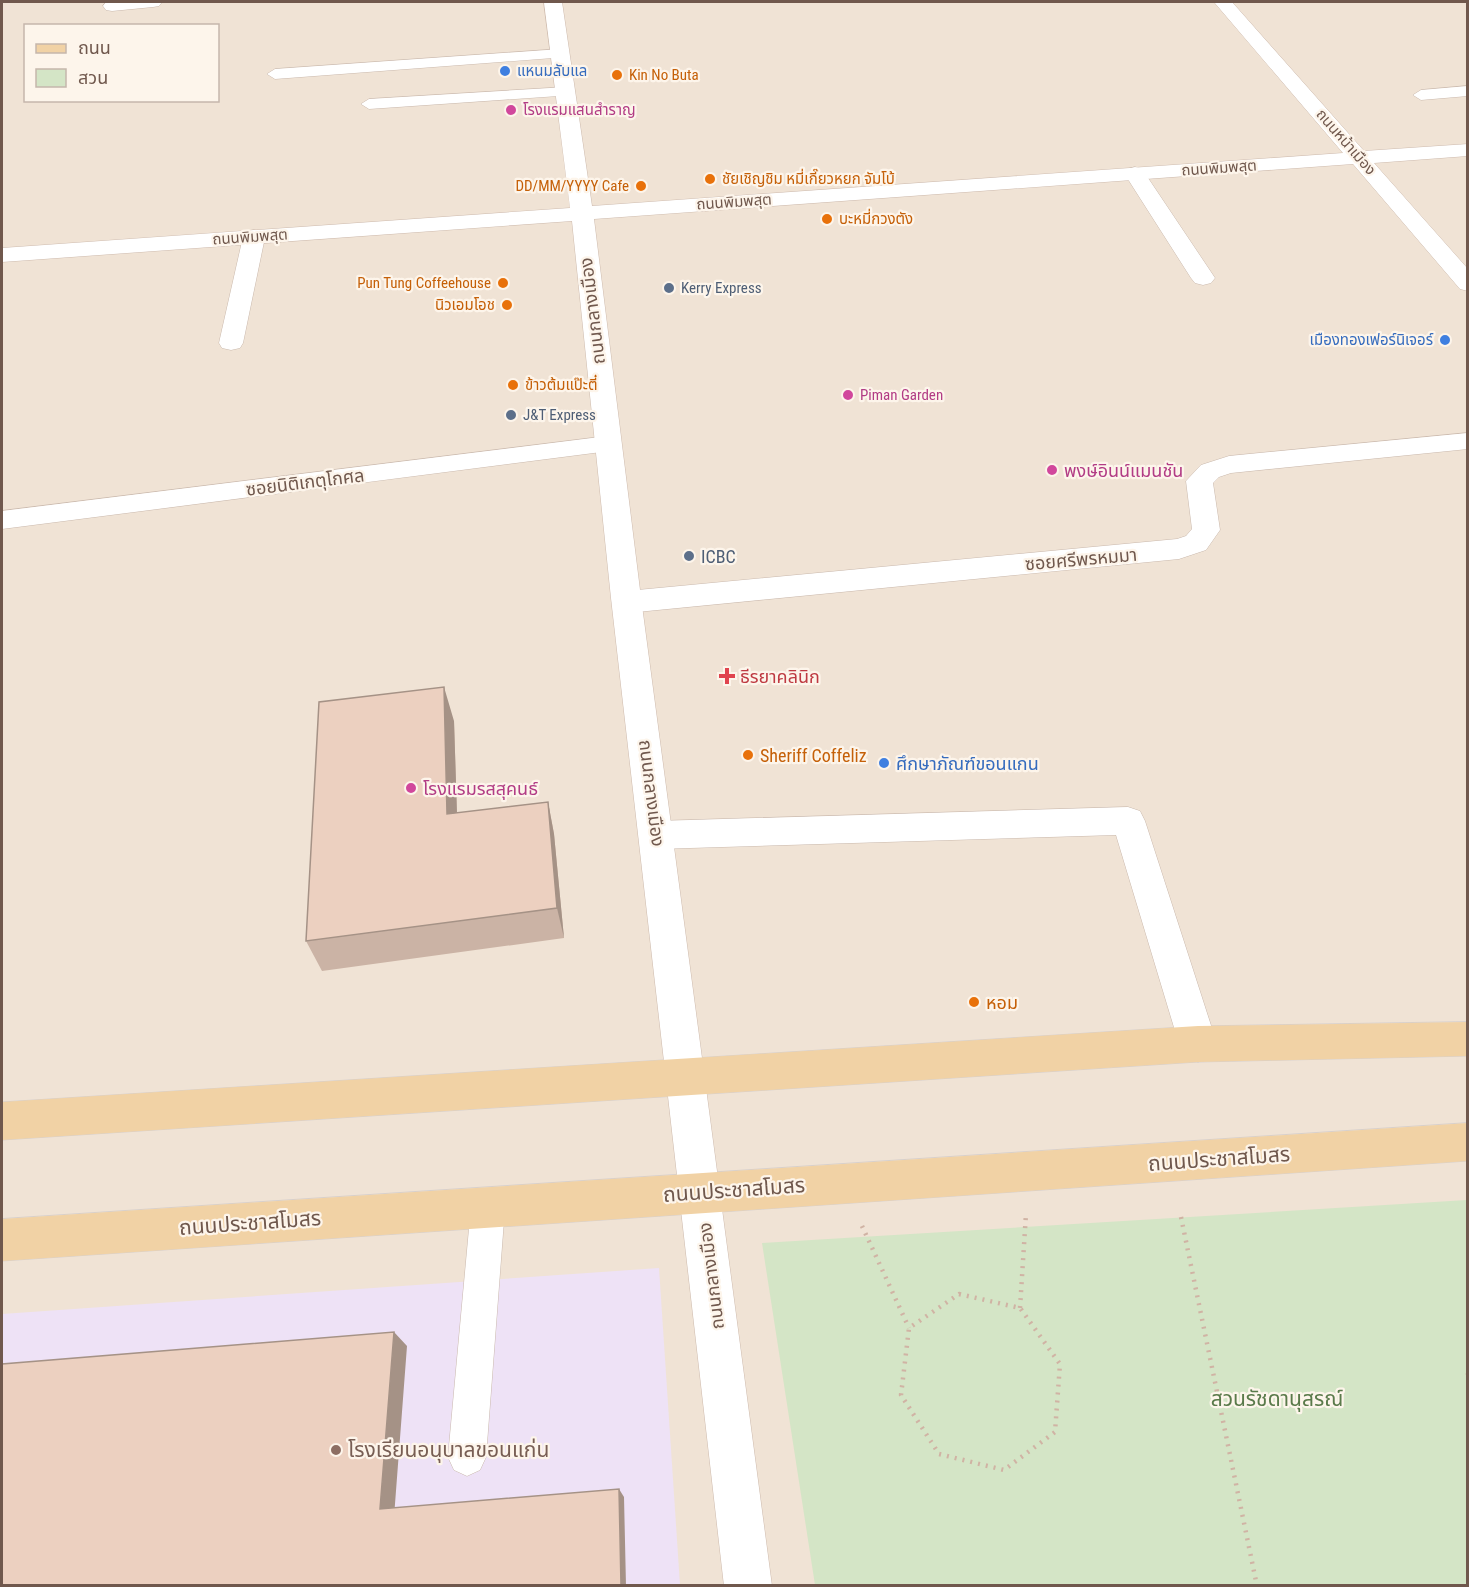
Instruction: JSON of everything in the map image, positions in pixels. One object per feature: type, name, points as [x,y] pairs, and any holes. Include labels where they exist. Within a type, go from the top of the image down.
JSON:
[{"type":"main road","points":[[2,1121],[1198,1044],[1467,1039]]},
{"type":"main road","name":"ถนนประชาสโมสร","points":[[2,1240],[1467,1142]]},
{"type":"street","points":[[112,6],[153,2]]},
{"type":"street","name":"ถนนกลางเมือง","points":[[553,2],[567,92],[748,1586]]},
{"type":"street","name":"ถนนหน้าเมือง","points":[[1223,2],[1467,284]]},
{"type":"street","name":"ถนนพิมพสุต","points":[[2,255],[1467,150]]},
{"type":"street","points":[[1135,173],[1203,278]]},
{"type":"street","points":[[231,343],[254,237]]},
{"type":"street","name":"ซอยศรีพรหมมา","points":[[627,602],[1179,549],[1196,543],[1206,530],[1199,481],[1210,471],[1229,465],[1467,441]]},
{"type":"street","name":"ซอยนิติเกตุโกศล","points":[[2,520],[608,444]]},
{"type":"street","points":[[657,835],[1128,821],[1198,1044]]},
{"type":"lane","points":[[275,74],[561,54]]},
{"type":"lane","points":[[369,104],[567,92]]},
{"type":"lane","points":[[1421,95],[1467,92]]},
{"type":"lane","points":[[467,1457],[488,1207]]},
{"type":"path","points":[[849,1183],[866,1237],[909,1328],[900,1395],[939,1454],[1004,1470],[1055,1432],[1060,1364],[1020,1308],[1026,1227],[1024,1171]]},
{"type":"path","points":[[1180,1217],[1257,1586]]},
{"type":"path","points":[[909,1328],[959,1294],[1020,1308]]},
{"type":"shaded area","points":[[2,2],[1467,2],[1467,1585],[2,1585]]},
{"type":"shaded area","name":"โรงเรียนอนุบาลขอนแก่น","points":[[659,1268],[680,1585],[2,1586],[2,1314]]},
{"type":"green space","name":"สวนรัชดานุสรณ์","points":[[1467,1200],[1467,1585],[815,1585],[762,1243]]},
{"type":"building","points":[[444,687],[447,814],[548,802],[557,908],[306,941],[319,702]]},
{"type":"building","points":[[394,1332],[380,1509],[619,1489],[621,1586],[2,1586],[2,1364]]},
{"type":"place","name":"แหนมลับแล","points":[[505,71]]},
{"type":"place","name":"Kin No Buta","points":[[617,75]]},
{"type":"place","name":"โรงแรมแสนสำราญ","points":[[511,110]]},
{"type":"place","name":"ชัยเชิญชิม หมี่เกี๊ยวหยก จัมโบ้","points":[[710,179]]},
{"type":"place","name":"DD/MM/YYYY Cafe","points":[[641,186]]},
{"type":"place","name":"บะหมี่กวงตัง","points":[[827,219]]},
{"type":"place","name":"Pun Tung Coffeehouse","points":[[503,283]]},
{"type":"place","name":"Kerry Express","points":[[669,288]]},
{"type":"place","name":"นิวเอมโอช","points":[[507,305]]},
{"type":"place","name":"เมืองทองเฟอร์นิเจอร์","points":[[1445,340]]},
{"type":"place","name":"ข้าวต้มแป๊ะตี๋","points":[[513,385]]},
{"type":"place","name":"Piman Garden","points":[[848,395]]},
{"type":"place","name":"J&T Express","points":[[511,415]]},
{"type":"place","name":"พงษ์อินน์แมนชัน","points":[[1052,470]]},
{"type":"place","name":"ICBC","points":[[689,556]]},
{"type":"place","name":"ธีรยาคลินิก","points":[[727,676]]},
{"type":"place","name":"Sheriff Coffeliz","points":[[748,755]]},
{"type":"place","name":"ศึกษาภัณฑ์ขอนแกน","points":[[884,763]]},
{"type":"place","name":"โรงแรมรสสุคนธ์","points":[[411,788]]},
{"type":"place","name":"หอม","points":[[974,1002]]},
{"type":"place","name":"โรงเรียนอนุบาลขอนแก่น","points":[[336,1450]]}]
